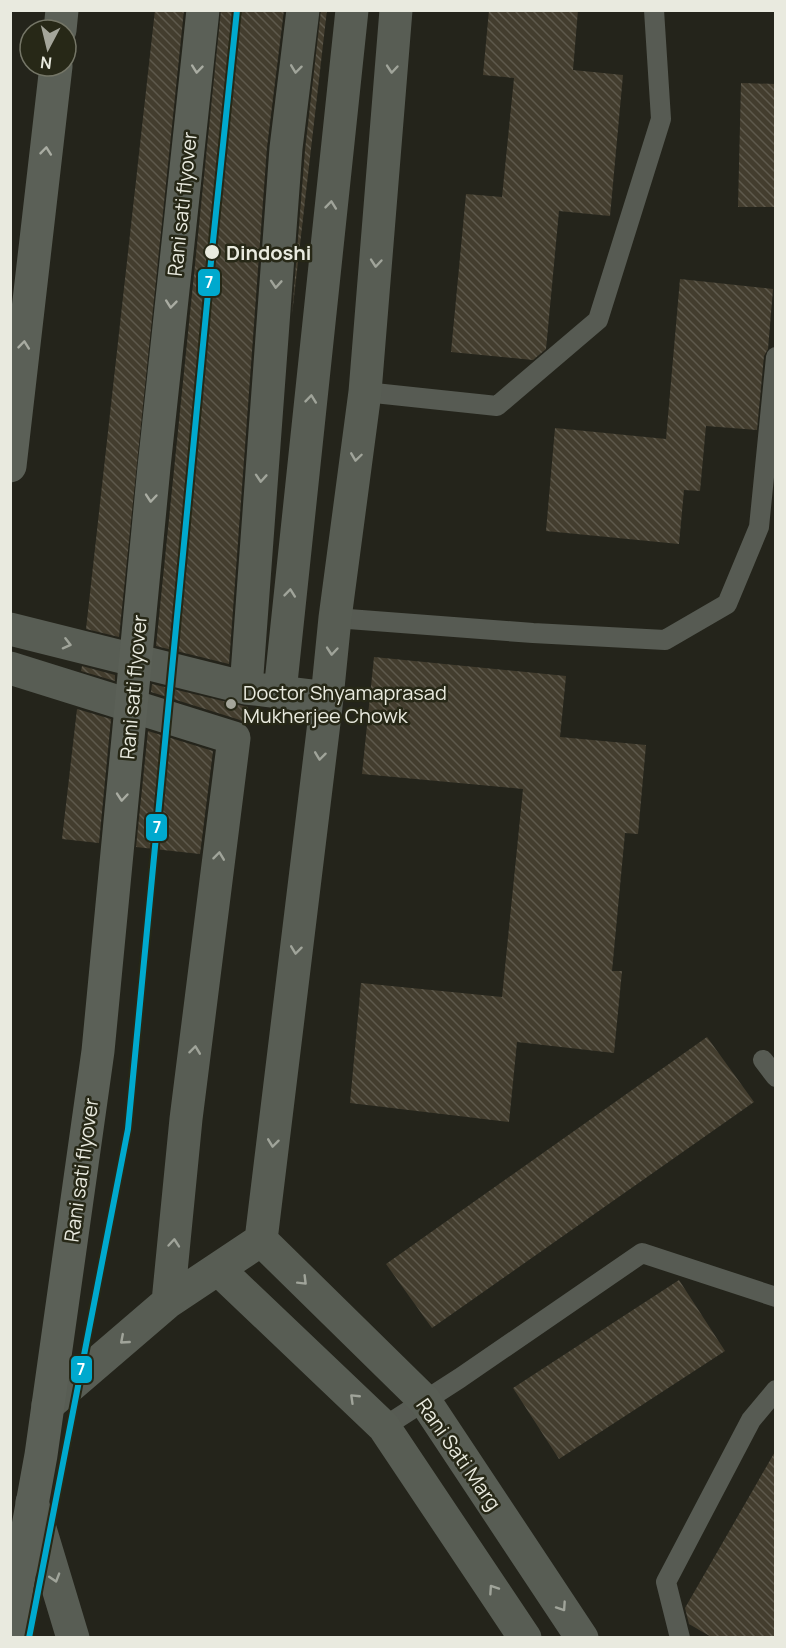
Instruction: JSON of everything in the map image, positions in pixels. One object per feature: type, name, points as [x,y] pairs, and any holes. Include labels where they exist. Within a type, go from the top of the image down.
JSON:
[{"type":"highway","name":"Rani sati flyover","points":[[11,1638],[17,1587],[41,1455],[98,1051],[154,467],[203,10]]},
{"type":"highway","points":[[10,465],[55,78]]},
{"type":"street","points":[[246,688],[286,148],[303,10]]},
{"type":"street","points":[[280,692],[352,10]]},
{"type":"street","points":[[48,1405],[168,1302],[261,1239],[335,618],[365,392],[396,10]]},
{"type":"street","points":[[10,629],[246,688],[327,698]]},
{"type":"street","points":[[10,668],[234,738],[186,1119],[168,1302]]},
{"type":"street","name":"Rani Sati Marg","points":[[261,1239],[424,1401],[582,1638]]},
{"type":"street","points":[[218,1269],[384,1427],[525,1638]]},
{"type":"street","points":[[32,1502],[73,1638]]},
{"type":"lane","points":[[365,392],[497,406],[598,320],[661,119],[654,10]]},
{"type":"lane","points":[[335,618],[664,640],[726,604],[759,527],[776,357]]},
{"type":"lane","points":[[763,1060],[776,1077]]},
{"type":"lane","points":[[384,1427],[642,1253],[776,1296]]},
{"type":"lane","points":[[680,1638],[666,1582],[752,1420],[776,1390]]},
{"type":"building","points":[[155,10],[184,10],[119,637],[86,629]]},
{"type":"building","points":[[221,10],[284,10],[267,147],[229,664],[156,646]]},
{"type":"building","points":[[321,10],[327,10],[292,314],[305,150]]},
{"type":"building","points":[[489,10],[578,10],[573,70],[623,75],[610,216],[559,211],[546,349],[533,360],[451,352],[466,194],[502,197],[514,78],[483,75]]},
{"type":"building","points":[[741,83],[776,84],[776,207],[738,207]]},
{"type":"building","points":[[680,279],[773,289],[757,430],[706,426],[700,491],[684,490],[679,544],[546,531],[555,428],[666,439]]},
{"type":"building","points":[[374,657],[566,676],[560,737],[646,745],[638,834],[625,833],[612,971],[622,971],[614,1053],[517,1042],[509,1122],[350,1103],[361,983],[502,997],[523,789],[362,774]]},
{"type":"building","points":[[82,666],[115,675],[115,681],[81,671]]},
{"type":"building","points":[[152,684],[248,707],[246,724],[240,720],[151,692]]},
{"type":"building","points":[[77,709],[111,719],[99,843],[62,839]]},
{"type":"building","points":[[148,731],[213,751],[200,854],[136,847]]},
{"type":"building","points":[[707,1037],[754,1102],[432,1328],[386,1264]]},
{"type":"building","points":[[679,1280],[725,1351],[559,1459],[513,1388]]},
{"type":"building","points":[[776,1450],[776,1638],[713,1638],[689,1624],[685,1608]]},
{"type":"transit line","name":"7","points":[[29,1638],[128,1129],[237,10]]},
{"type":"place","name":"Dindoshi","points":[[212,252]]},
{"type":"place","name":"Doctor Shyamaprasad Mukherjee Chowk","points":[[231,704]]}]
